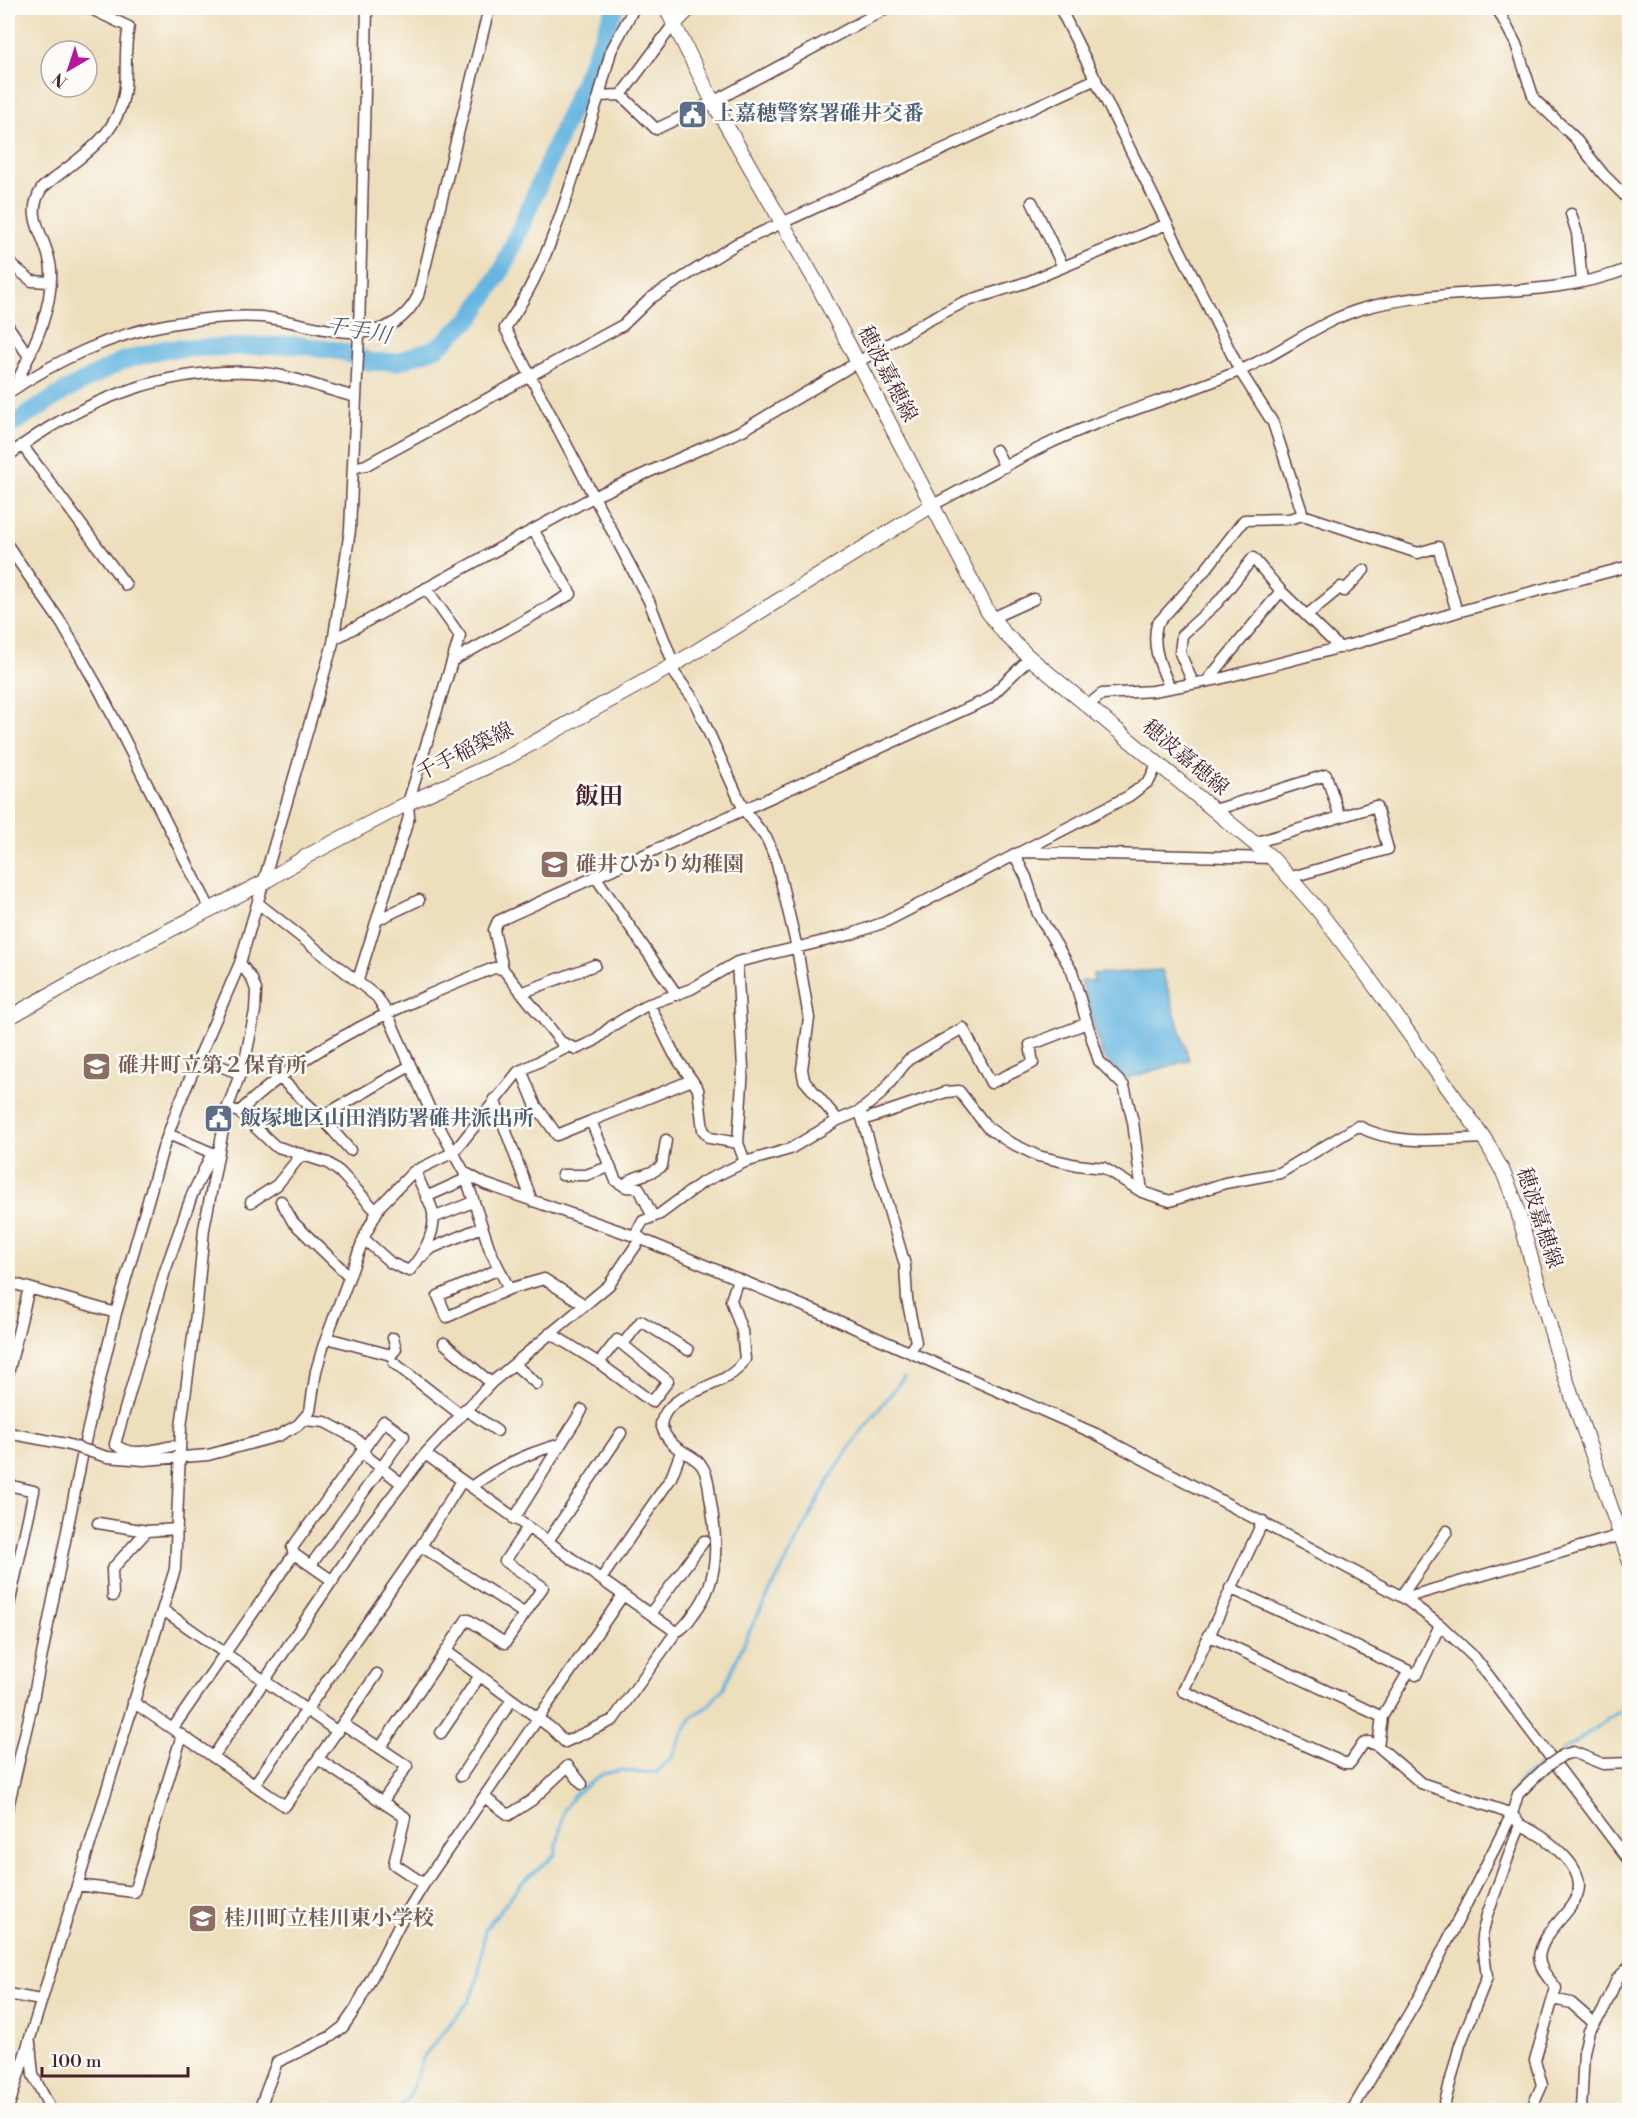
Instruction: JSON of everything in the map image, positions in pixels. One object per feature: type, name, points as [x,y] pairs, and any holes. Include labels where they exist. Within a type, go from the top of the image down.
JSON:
[{"type":"main road","name":"穂波嘉穂線","points":[[666,8],[713,102],[784,224],[859,363],[931,506],[992,618],[1030,658],[1215,810],[1292,877],[1366,974],[1484,1138],[1515,1201],[1559,1359],[1629,1562]]},
{"type":"main road","points":[[674,25],[690,8]]},
{"type":"main road","name":"千手稲築線","points":[[8,1018],[112,959],[266,882],[307,856],[408,802],[504,759],[672,666],[931,506]]},
{"type":"street","points":[[11,390],[46,311],[50,282],[51,269],[34,218],[35,198],[42,188],[104,139],[122,101],[125,87],[124,46],[129,27],[89,8]]},
{"type":"street","points":[[8,1808],[31,1709],[86,1437],[116,1313],[168,1134],[240,963],[266,882],[334,639],[350,530],[359,333],[367,8]]},
{"type":"street","points":[[11,390],[96,347],[132,332],[169,324],[209,319],[261,317],[335,332],[359,333],[393,324],[404,318],[418,296],[489,8]]},
{"type":"street","points":[[634,8],[611,51],[599,96],[544,256],[521,307],[506,328],[649,601],[672,666],[694,700],[744,810],[766,839],[776,860],[797,948],[809,1018],[802,1069],[804,1080],[838,1120]]},
{"type":"street","points":[[599,96],[621,95],[656,129],[713,102],[887,8]]},
{"type":"street","points":[[1060,8],[1240,370],[1273,423],[1303,515]]},
{"type":"street","points":[[1497,8],[1516,44],[1534,99],[1574,136],[1603,174],[1629,201]]},
{"type":"street","points":[[621,95],[674,25]]},
{"type":"street","points":[[353,468],[366,465],[623,325],[651,298],[736,244],[784,224],[813,207],[1095,79]]},
{"type":"street","points":[[1032,202],[1063,267]]},
{"type":"street","points":[[1571,214],[1577,233],[1582,282]]},
{"type":"street","points":[[334,639],[595,496],[743,430],[928,320],[964,302],[1027,282],[1167,224]]},
{"type":"street","points":[[8,262],[32,281],[50,282]]},
{"type":"street","points":[[931,506],[1045,446],[1240,370],[1326,324],[1362,309],[1399,300],[1549,289],[1629,268]]},
{"type":"street","points":[[8,326],[28,355]]},
{"type":"street","points":[[8,456],[22,445],[105,400],[162,379],[223,371],[265,373],[356,394]]},
{"type":"street","points":[[22,445],[126,585]]},
{"type":"street","points":[[996,450],[1005,467]]},
{"type":"street","points":[[1170,688],[1157,658],[1155,634],[1158,624],[1207,568],[1244,520],[1289,519],[1303,515],[1418,553],[1438,547],[1456,612]]},
{"type":"street","points":[[452,661],[571,594],[534,531]]},
{"type":"street","points":[[8,546],[62,624],[100,691],[210,909]]},
{"type":"street","points":[[1193,683],[1180,653],[1182,635],[1218,602],[1253,558],[1281,591],[1340,648]]},
{"type":"street","points":[[1088,705],[1102,694],[1170,688],[1207,681],[1340,648],[1456,612],[1629,566]]},
{"type":"street","points":[[1306,615],[1341,587],[1344,591],[1364,570]]},
{"type":"street","points":[[358,980],[409,817],[408,802],[460,636],[426,588]]},
{"type":"street","points":[[1207,681],[1281,591]]},
{"type":"street","points":[[992,618],[1034,599]]},
{"type":"street","points":[[568,1047],[552,1033],[503,969],[494,930],[498,921],[988,699],[1030,658]]},
{"type":"street","points":[[8,1433],[66,1444],[107,1456],[144,1460],[224,1452],[278,1436],[304,1420],[310,1411],[316,1371],[327,1338],[349,1276],[377,1212],[395,1188],[416,1170],[454,1152],[494,1099],[521,1070],[568,1047],[584,1046],[649,1004],[677,995],[736,962],[849,935],[885,922],[1139,790],[1149,781],[1158,763]]},
{"type":"street","points":[[1215,810],[1326,776],[1340,817]]},
{"type":"street","points":[[1254,843],[1376,806],[1388,849],[1292,877]]},
{"type":"street","points":[[1016,853],[1272,858]]},
{"type":"street","points":[[1016,853],[1038,914],[1072,971],[1099,1061],[1124,1086],[1133,1122],[1142,1192]]},
{"type":"street","points":[[595,876],[677,995]]},
{"type":"street","points":[[377,920],[419,900]]},
{"type":"street","points":[[259,904],[377,997],[387,1013],[410,1066],[465,1176],[482,1227],[509,1289]]},
{"type":"street","points":[[736,962],[743,1068],[738,1143],[745,1162]]},
{"type":"street","points":[[8,2109],[175,1569],[179,1457],[214,1154],[252,1035],[256,990],[252,979],[240,963]]},
{"type":"street","points":[[522,993],[595,965]]},
{"type":"street","points":[[239,1112],[278,1076],[326,1044],[387,1013],[494,968],[503,969]]},
{"type":"street","points":[[649,1004],[674,1054],[700,1096],[703,1130],[710,1138],[738,1143]]},
{"type":"street","points":[[862,1115],[908,1060],[963,1028],[991,1083],[1033,1064],[1030,1045],[1087,1023]]},
{"type":"street","points":[[199,1058],[241,1074]]},
{"type":"street","points":[[321,1117],[410,1066]]},
{"type":"street","points":[[521,1070],[535,1104],[557,1135],[692,1080]]},
{"type":"street","points":[[278,1076],[321,1117],[350,1150]]},
{"type":"street","points":[[213,1757],[401,1483],[425,1454],[462,1411],[491,1383],[609,1285],[638,1237],[643,1221],[660,1214],[702,1182],[745,1162],[790,1149],[838,1120],[946,1092],[959,1091],[987,1127],[1009,1142],[1038,1156],[1104,1168],[1142,1192],[1159,1199],[1180,1200],[1225,1183],[1280,1173],[1358,1126],[1389,1138],[1407,1140],[1484,1138]]},
{"type":"street","points":[[494,1099],[532,1202]]},
{"type":"street","points":[[227,1109],[239,1112],[275,1146],[328,1162],[377,1212]]},
{"type":"street","points":[[862,1115],[905,1265],[907,1299],[916,1342],[909,1352]]},
{"type":"street","points":[[591,1121],[616,1181],[624,1186],[639,1188],[652,1217]]},
{"type":"street","points":[[168,1134],[214,1154]]},
{"type":"street","points":[[624,1186],[633,1179],[650,1174],[662,1166],[666,1140]]},
{"type":"street","points":[[172,1446],[148,1452],[128,1451],[115,1444],[165,1271],[192,1195],[214,1154]]},
{"type":"street","points":[[251,1202],[277,1185],[302,1154]]},
{"type":"street","points":[[562,1176],[586,1175],[609,1167]]},
{"type":"street","points":[[416,1170],[431,1205],[433,1218],[421,1258]]},
{"type":"street","points":[[465,1176],[532,1202],[638,1237],[1096,1434],[1402,1597],[1440,1625],[1475,1658],[1506,1695],[1629,1862]]},
{"type":"street","points":[[426,1197],[465,1176]]},
{"type":"street","points":[[281,1201],[293,1222],[349,1276]]},
{"type":"street","points":[[433,1218],[473,1202]]},
{"type":"street","points":[[364,1239],[391,1263],[409,1271],[432,1248],[482,1227]]},
{"type":"street","points":[[499,1269],[438,1296],[447,1317],[509,1289],[544,1279],[585,1305]]},
{"type":"street","points":[[446,1652],[539,1719],[565,1742],[613,1720],[676,1632],[682,1629],[702,1603],[711,1586],[716,1562],[716,1535],[707,1479],[698,1462],[681,1452],[663,1432],[663,1418],[672,1406],[690,1393],[731,1377],[745,1359],[742,1330],[731,1300],[738,1279]]},
{"type":"street","points":[[8,1282],[116,1313]]},
{"type":"street","points":[[8,1374],[28,1288]]},
{"type":"street","points":[[623,1344],[641,1321],[688,1350]]},
{"type":"street","points":[[550,1333],[599,1363],[652,1402],[666,1384],[666,1378],[617,1340],[599,1363]]},
{"type":"street","points":[[327,1338],[391,1355],[396,1349],[393,1338]]},
{"type":"street","points":[[444,1343],[491,1383]]},
{"type":"street","points":[[394,1363],[462,1411],[497,1431]]},
{"type":"street","points":[[514,1364],[537,1384]]},
{"type":"street","points":[[514,1518],[582,1410]]},
{"type":"street","points":[[304,1420],[334,1425],[353,1437],[363,1447],[366,1456],[401,1483]]},
{"type":"street","points":[[311,1565],[380,1466],[404,1436],[384,1420],[292,1548],[294,1554],[333,1581]]},
{"type":"street","points":[[548,1541],[621,1433]]},
{"type":"street","points":[[254,1785],[467,1484],[520,1457],[561,1444]]},
{"type":"street","points":[[601,1579],[671,1478],[681,1452]]},
{"type":"street","points":[[425,1454],[676,1632]]},
{"type":"street","points":[[8,1485],[34,1491],[8,1611]]},
{"type":"street","points":[[1263,1521],[1183,1690],[1344,1763],[1350,1763],[1363,1744],[1378,1746],[1421,1783],[1512,1814],[1520,1826],[1552,1842],[1571,1863],[1580,1878],[1578,1894],[1540,1952],[1540,1965],[1556,1988],[1535,2060],[1542,2085],[1531,2110]]},
{"type":"street","points":[[98,1523],[147,1531],[177,1529]]},
{"type":"street","points":[[380,1748],[467,1619],[505,1643],[525,1614],[543,1587],[505,1561],[527,1528]]},
{"type":"street","points":[[113,1596],[112,1569],[147,1531]]},
{"type":"street","points":[[1402,1597],[1447,1531]]},
{"type":"street","points":[[1402,1597],[1621,1535]]},
{"type":"street","points":[[650,1614],[704,1541]]},
{"type":"street","points":[[422,1546],[525,1614]]},
{"type":"street","points":[[77,1885],[134,1892],[177,1731],[225,1653],[294,1554]]},
{"type":"street","points":[[1230,1588],[1409,1671],[1382,1717],[1378,1746]]},
{"type":"street","points":[[259,2110],[277,2062],[330,2037],[343,2027],[356,2008],[400,1923],[424,1884],[622,1595]]},
{"type":"street","points":[[163,1610],[307,1710],[380,1748],[407,1766],[382,1802]]},
{"type":"street","points":[[1416,1675],[1440,1625]]},
{"type":"street","points":[[1208,1635],[1382,1717]]},
{"type":"street","points":[[133,1702],[285,1806],[377,1674]]},
{"type":"street","points":[[441,1733],[479,1677]]},
{"type":"street","points":[[460,1776],[511,1701]]},
{"type":"street","points":[[1352,2110],[1420,1995],[1512,1814],[1518,1794],[1545,1768],[1563,1755],[1573,1752],[1603,1764],[1629,1763]]},
{"type":"street","points":[[318,1759],[405,1818],[394,1863],[424,1884]]},
{"type":"street","points":[[484,1797],[509,1815],[532,1800],[568,1766],[582,1784]]},
{"type":"street","points":[[1443,2110],[1460,2045],[1487,1977],[1482,1936],[1487,1915],[1520,1826]]},
{"type":"street","points":[[1581,2110],[1584,2052],[1589,2031],[1603,2011],[1617,1979],[1629,1965]]},
{"type":"street","points":[[8,1994],[40,2000]]},
{"type":"street","points":[[1553,1999],[1570,2003],[1594,2023]]},
{"type":"street","points":[[29,2040],[33,2075],[51,2110]]},
{"type":"water","points":[[1162,970],[1189,1060],[1126,1079],[1103,1057],[1081,981],[1094,981],[1093,974]]},
{"type":"waterway","name":"千手川","points":[[8,427],[65,391],[122,361],[165,349],[298,345],[344,352],[370,362],[397,362],[438,347],[472,317],[503,268],[615,8]]},
{"type":"waterway","points":[[398,2110],[408,2099],[424,2056],[469,2001],[478,1979],[485,1929],[523,1882],[555,1855],[564,1810],[574,1795],[602,1774],[622,1770],[641,1773],[657,1772],[673,1756],[683,1731],[694,1715],[707,1707],[723,1689],[752,1626],[830,1478],[854,1441],[904,1377]]},
{"type":"waterway","points":[[1562,1751],[1630,1704]]},
{"type":"waterway","points":[[1514,1791],[1522,1779],[1539,1767]]},
{"type":"waterway","points":[[1353,2099],[1375,2060]]},
{"type":"place","name":"上嘉穂警察署碓井交番","points":[[693,114]]},
{"type":"place","name":"碓井ひかり幼稚園","points":[[555,865]]},
{"type":"place","name":"碓井町立第２保育所","points":[[97,1066]]},
{"type":"place","name":"飯塚地区山田消防署碓井派出所","points":[[219,1119]]},
{"type":"place","name":"桂川町立桂川東小学校","points":[[203,1919]]},
{"type":"district","name":"飯田","points":[[599,797]]}]
